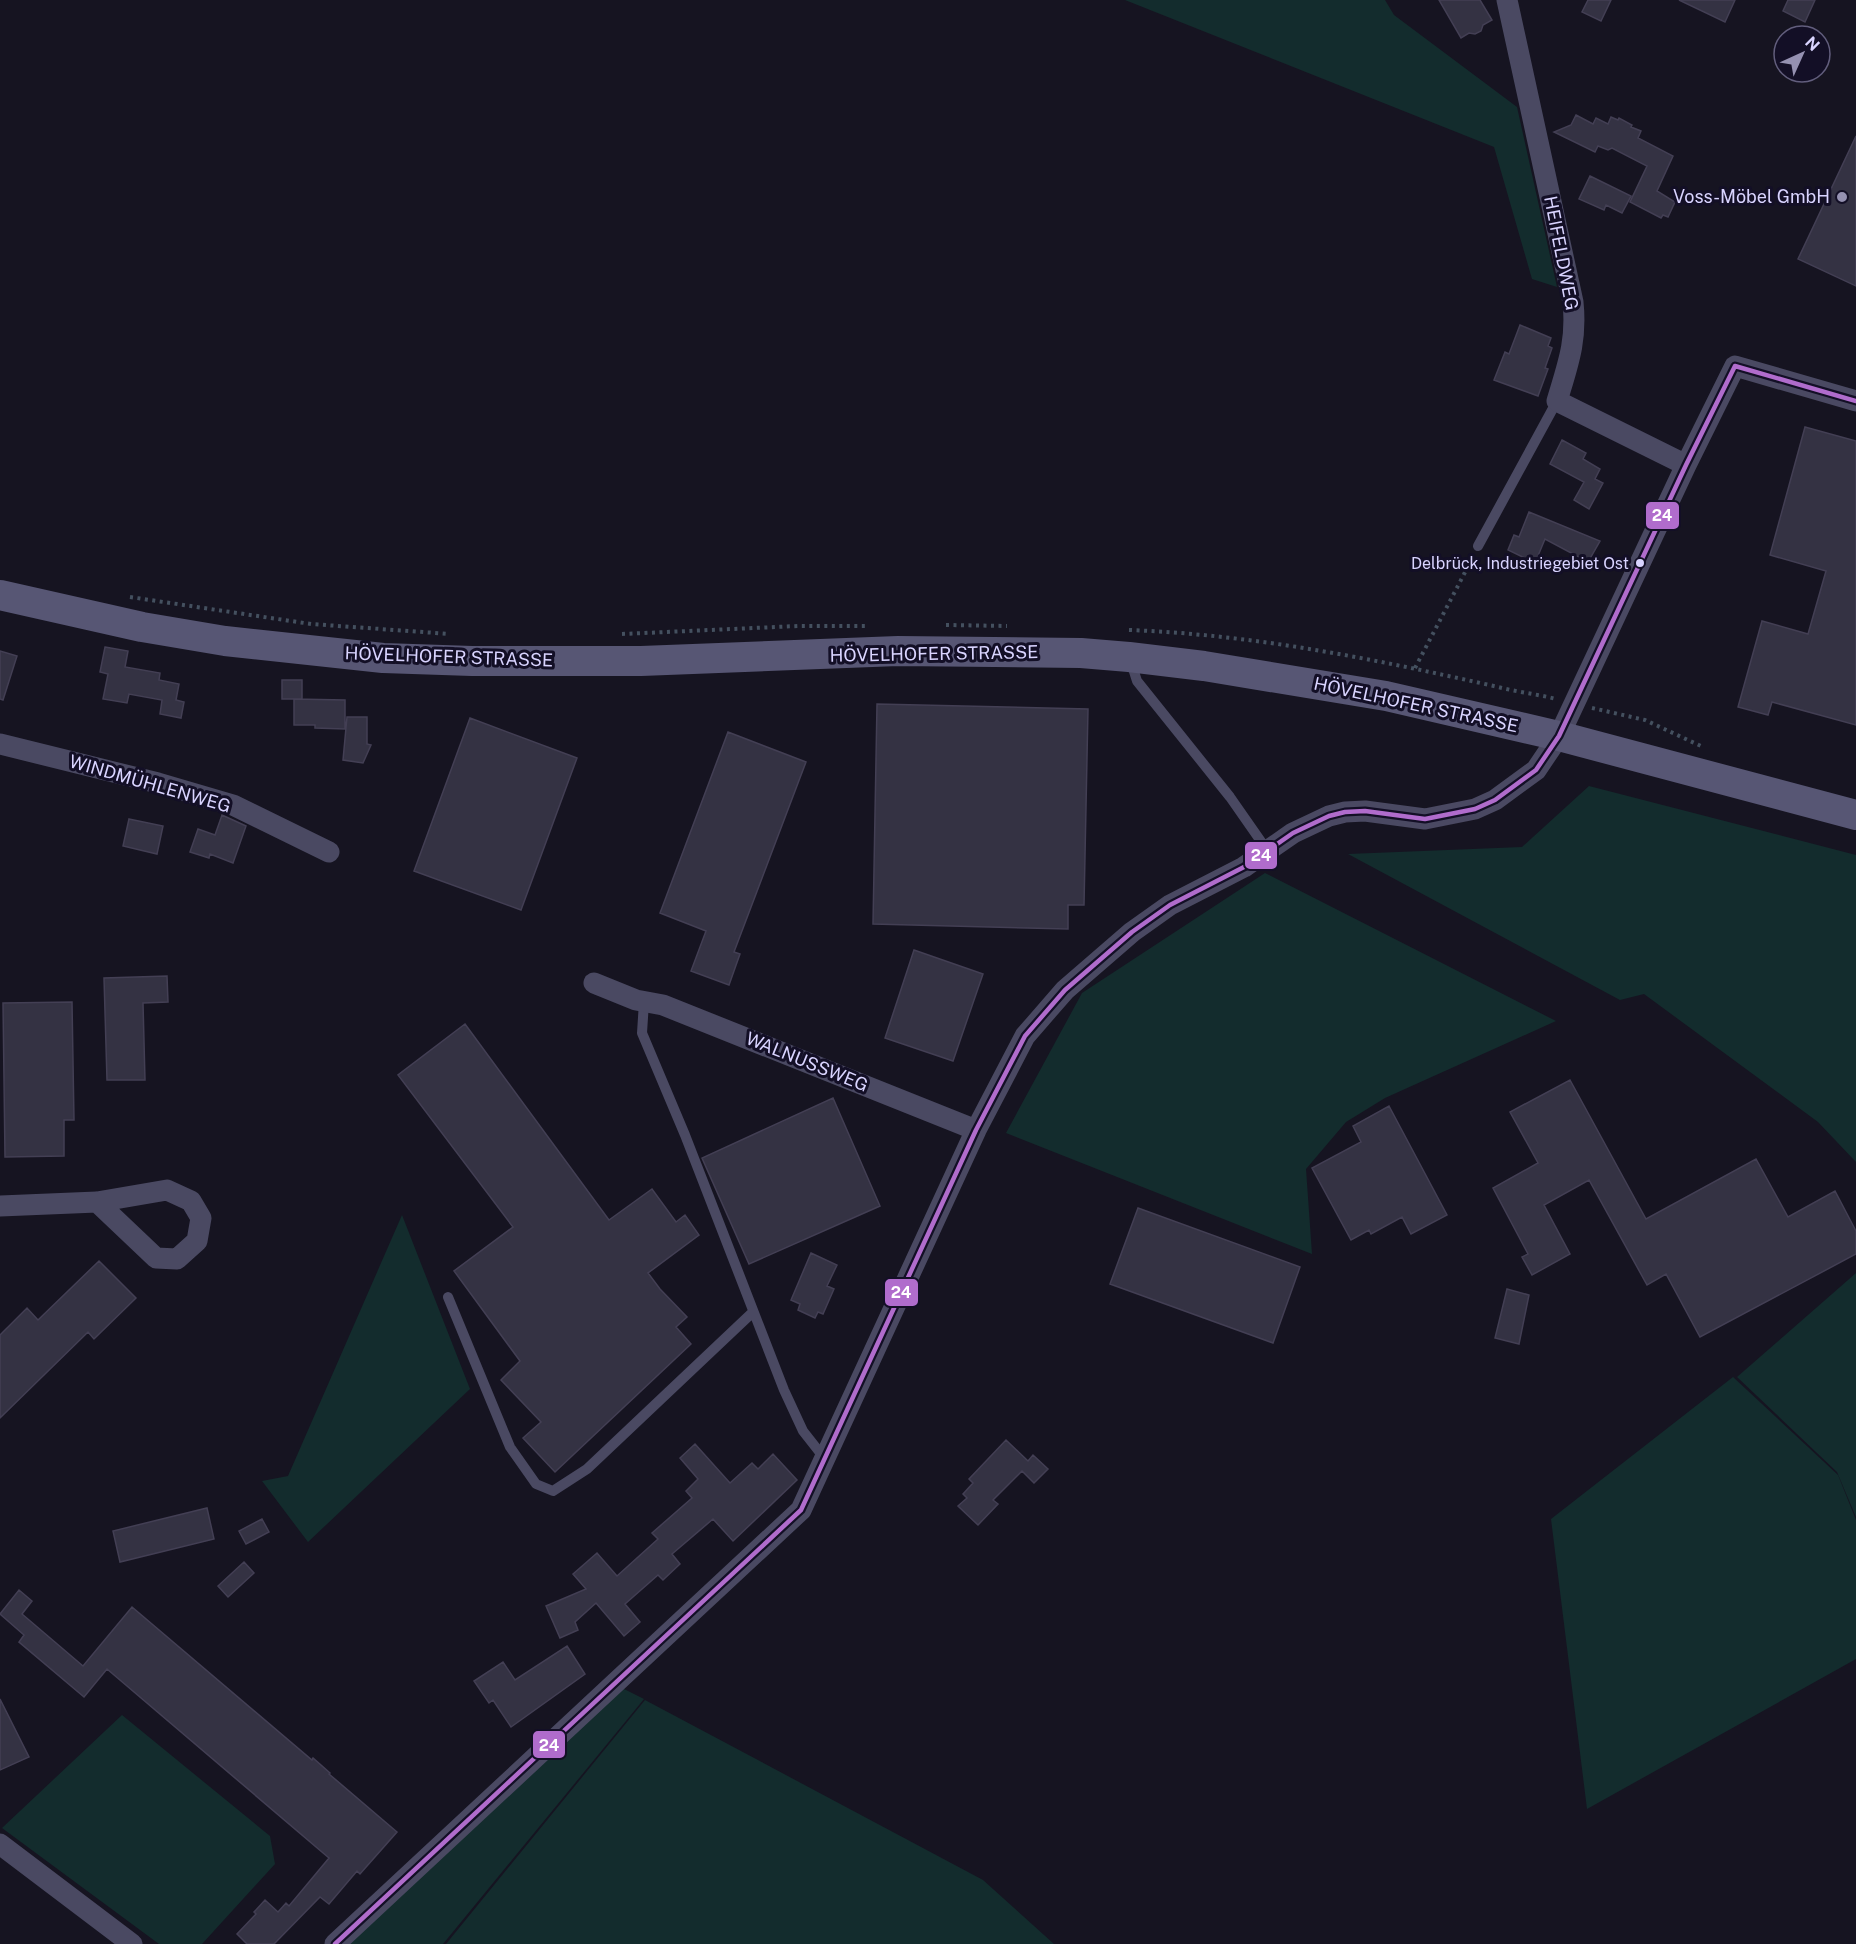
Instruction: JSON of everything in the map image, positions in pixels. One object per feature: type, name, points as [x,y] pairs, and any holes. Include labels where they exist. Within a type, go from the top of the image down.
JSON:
[{"type":"main road","name":"HÖVELHOFER STRASSE","points":[[0,595],[142,627],[225,641],[383,658],[472,661],[640,661],[898,651],[1081,653],[1126,643],[1275,676],[1386,696],[1559,736],[1856,815]]},
{"type":"street","name":"HEIFELDWEG","points":[[1508,0],[1573,302],[1573,350],[1557,401]]},
{"type":"street","points":[[335,1944],[801,1510],[976,1130],[1025,1036],[1065,990],[1132,932],[1170,905],[1244,867],[1293,833],[1329,816],[1345,812],[1365,812],[1425,819],[1475,809],[1495,800],[1536,770],[1559,736],[1735,366],[1856,401]]},
{"type":"street","points":[[1557,401],[1686,465]]},
{"type":"street","name":"WINDMÜHLENWEG","points":[[0,744],[158,783],[233,805],[329,852]]},
{"type":"street","points":[[594,983],[640,1001]]},
{"type":"street","name":"WALNUSSWEG","points":[[640,1001],[663,1005],[976,1130]]},
{"type":"street","points":[[0,1206],[97,1202],[167,1190],[191,1201],[201,1218],[197,1241],[177,1258],[156,1258],[97,1202]]},
{"type":"street","points":[[0,1844],[132,1944]]},
{"type":"lane","points":[[1478,546],[1557,401]]},
{"type":"lane","points":[[1126,643],[1137,681],[1230,797],[1267,850]]},
{"type":"lane","points":[[640,1001],[642,1033],[685,1135],[784,1390],[803,1431],[825,1459]]},
{"type":"lane","points":[[448,1297],[510,1447],[536,1484],[553,1491],[587,1469],[753,1312]]},
{"type":"path","points":[[1415,668],[1478,546]]},
{"type":"path","points":[[125,596],[311,624],[452,634]]},
{"type":"path","points":[[936,625],[1017,626]]},
{"type":"path","points":[[616,634],[798,626],[867,626]]},
{"type":"path","points":[[1126,643],[1192,633],[1290,645],[1415,668],[1645,720],[1710,750]]},
{"type":"green space","points":[[1125,0],[1385,0],[1394,15],[1517,107],[1557,287],[1532,279],[1494,147]]},
{"type":"green space","points":[[1589,786],[1856,855],[1856,1162],[1818,1122],[1644,994],[1620,1000],[1348,854],[1522,847]]},
{"type":"green space","points":[[1265,873],[1556,1021],[1385,1098],[1346,1122],[1306,1169],[1312,1254],[1006,1133],[1082,993]]},
{"type":"green space","points":[[402,1215],[470,1389],[308,1542],[262,1481],[288,1476]]},
{"type":"green space","points":[[1856,1273],[1856,1517],[1837,1472],[1737,1377]]},
{"type":"green space","points":[[1733,1377],[1838,1475],[1856,1520],[1856,1659],[1587,1809],[1551,1519]]},
{"type":"green space","points":[[614,1684],[644,1699],[443,1944],[342,1944]]},
{"type":"green space","points":[[645,1700],[983,1880],[1054,1944],[446,1944]]},
{"type":"green space","points":[[122,1715],[270,1836],[275,1864],[202,1944],[159,1944],[2,1828]]},
{"type":"building","points":[[1439,0],[1480,0],[1492,20],[1483,25],[1481,31],[1475,34],[1469,33],[1461,38]]},
{"type":"building","points":[[1588,0],[1611,0],[1601,21],[1582,12]]},
{"type":"building","points":[[1679,0],[1735,0],[1725,22]]},
{"type":"building","points":[[1788,0],[1815,0],[1805,22],[1783,11]]},
{"type":"building","points":[[1576,115],[1593,124],[1596,118],[1608,124],[1611,117],[1618,120],[1619,118],[1641,131],[1638,138],[1673,156],[1657,191],[1675,202],[1668,217],[1663,215],[1661,218],[1630,202],[1647,166],[1612,148],[1608,150],[1598,146],[1595,152],[1554,132],[1571,125]]},
{"type":"building","name":"Voss-Möbel GmbH","points":[[1856,136],[1856,286],[1798,259]]},
{"type":"building","points":[[1590,176],[1631,196],[1622,213],[1606,205],[1604,210],[1579,199]]},
{"type":"building","points":[[1520,325],[1551,338],[1548,346],[1552,348],[1545,368],[1548,369],[1538,396],[1494,380],[1505,352],[1509,354]]},
{"type":"building","points":[[1805,427],[1856,441],[1856,725],[1772,702],[1768,715],[1738,707],[1762,621],[1808,634],[1826,571],[1770,555]]},
{"type":"building","points":[[1562,440],[1586,453],[1583,459],[1600,469],[1595,479],[1603,483],[1589,509],[1574,500],[1584,482],[1550,464]]},
{"type":"building","points":[[1529,512],[1600,541],[1588,562],[1545,539],[1535,563],[1508,550],[1514,535],[1519,537]]},
{"type":"building","points":[[105,647],[128,651],[125,667],[160,673],[159,680],[179,684],[176,700],[184,702],[181,718],[160,714],[162,700],[129,694],[127,703],[103,699],[108,674],[100,672]]},
{"type":"building","points":[[0,651],[17,656],[3,700],[0,699]]},
{"type":"building","points":[[282,680],[302,680],[302,699],[282,699]]},
{"type":"building","points":[[294,699],[345,700],[345,729],[294,725]]},
{"type":"building","points":[[877,704],[1088,709],[1084,905],[1068,905],[1068,929],[873,924]]},
{"type":"building","points":[[347,717],[367,717],[367,744],[371,745],[363,763],[343,760]]},
{"type":"building","points":[[470,718],[577,758],[521,910],[414,871]]},
{"type":"building","points":[[728,732],[806,762],[734,952],[740,954],[729,985],[691,971],[706,931],[660,913]]},
{"type":"building","points":[[222,815],[246,826],[233,863],[210,854],[209,858],[190,852],[198,829],[215,835]]},
{"type":"building","points":[[129,819],[163,826],[157,854],[123,846]]},
{"type":"building","points":[[914,950],[983,974],[953,1061],[885,1038]]},
{"type":"building","points":[[167,976],[168,1002],[143,1003],[145,1080],[107,1080],[104,978]]},
{"type":"building","points":[[72,1002],[74,1120],[64,1120],[64,1156],[5,1157],[3,1003]]},
{"type":"building","points":[[465,1024],[609,1220],[652,1189],[676,1222],[685,1215],[699,1235],[648,1273],[687,1317],[676,1327],[691,1344],[555,1472],[523,1438],[541,1422],[501,1380],[520,1361],[454,1271],[513,1227],[398,1075]]},
{"type":"building","points":[[1570,1080],[1646,1219],[1756,1159],[1788,1217],[1835,1191],[1856,1231],[1856,1254],[1700,1337],[1666,1274],[1647,1285],[1589,1180],[1544,1205],[1570,1254],[1532,1275],[1522,1257],[1528,1254],[1493,1188],[1538,1163],[1510,1112]]},
{"type":"building","points":[[833,1098],[880,1206],[749,1264],[702,1158]]},
{"type":"building","points":[[1389,1106],[1447,1215],[1411,1234],[1402,1217],[1371,1234],[1369,1230],[1351,1240],[1312,1168],[1361,1142],[1353,1126]]},
{"type":"building","points":[[1138,1208],[1300,1267],[1273,1343],[1110,1284]]},
{"type":"building","points":[[811,1253],[837,1265],[827,1286],[834,1289],[823,1314],[818,1312],[815,1318],[798,1310],[800,1304],[791,1300]]},
{"type":"building","points":[[99,1261],[136,1298],[94,1339],[88,1332],[0,1418],[0,1335],[27,1308],[38,1320]]},
{"type":"building","points":[[1507,1289],[1529,1295],[1519,1344],[1495,1338]]},
{"type":"building","points":[[1006,1440],[1028,1461],[1033,1455],[1048,1469],[1034,1483],[1022,1471],[993,1500],[998,1504],[978,1525],[958,1506],[967,1498],[963,1494],[973,1483],[969,1479]]},
{"type":"building","points":[[695,1444],[730,1483],[752,1463],[758,1469],[773,1454],[797,1480],[733,1541],[713,1519],[672,1554],[680,1564],[663,1580],[658,1575],[625,1604],[640,1622],[624,1636],[596,1603],[575,1622],[578,1630],[560,1638],[546,1606],[586,1589],[573,1574],[597,1553],[617,1576],[658,1539],[652,1533],[692,1498],[686,1491],[698,1479],[680,1458]]},
{"type":"building","points":[[207,1508],[214,1539],[120,1562],[113,1531]]},
{"type":"building","points":[[262,1519],[269,1532],[246,1544],[239,1531]]},
{"type":"building","points":[[244,1562],[254,1573],[228,1597],[218,1586]]},
{"type":"building","points":[[19,1590],[32,1601],[22,1614],[83,1666],[132,1607],[312,1760],[313,1758],[397,1832],[360,1874],[357,1871],[329,1904],[320,1897],[274,1944],[247,1944],[237,1934],[256,1914],[254,1912],[265,1900],[278,1912],[286,1903],[289,1906],[329,1858],[107,1669],[84,1697],[19,1642],[24,1635],[0,1614]]},
{"type":"building","points":[[567,1646],[585,1674],[511,1727],[493,1700],[489,1703],[474,1681],[503,1662],[515,1680]]},
{"type":"building","points":[[0,1699],[29,1757],[0,1770]]},
{"type":"transit line","name":"24","points":[[335,1944],[801,1510],[976,1130],[1025,1036],[1065,990],[1132,932],[1170,905],[1244,867],[1293,833],[1329,816],[1365,811],[1425,819],[1475,809],[1495,800],[1536,770],[1559,736],[1735,366],[1856,401]]},
{"type":"place","name":"Voss-Möbel GmbH","points":[[1842,197]]},
{"type":"place","name":"Delbrück, Industriegebiet Ost","points":[[1640,563]]}]
